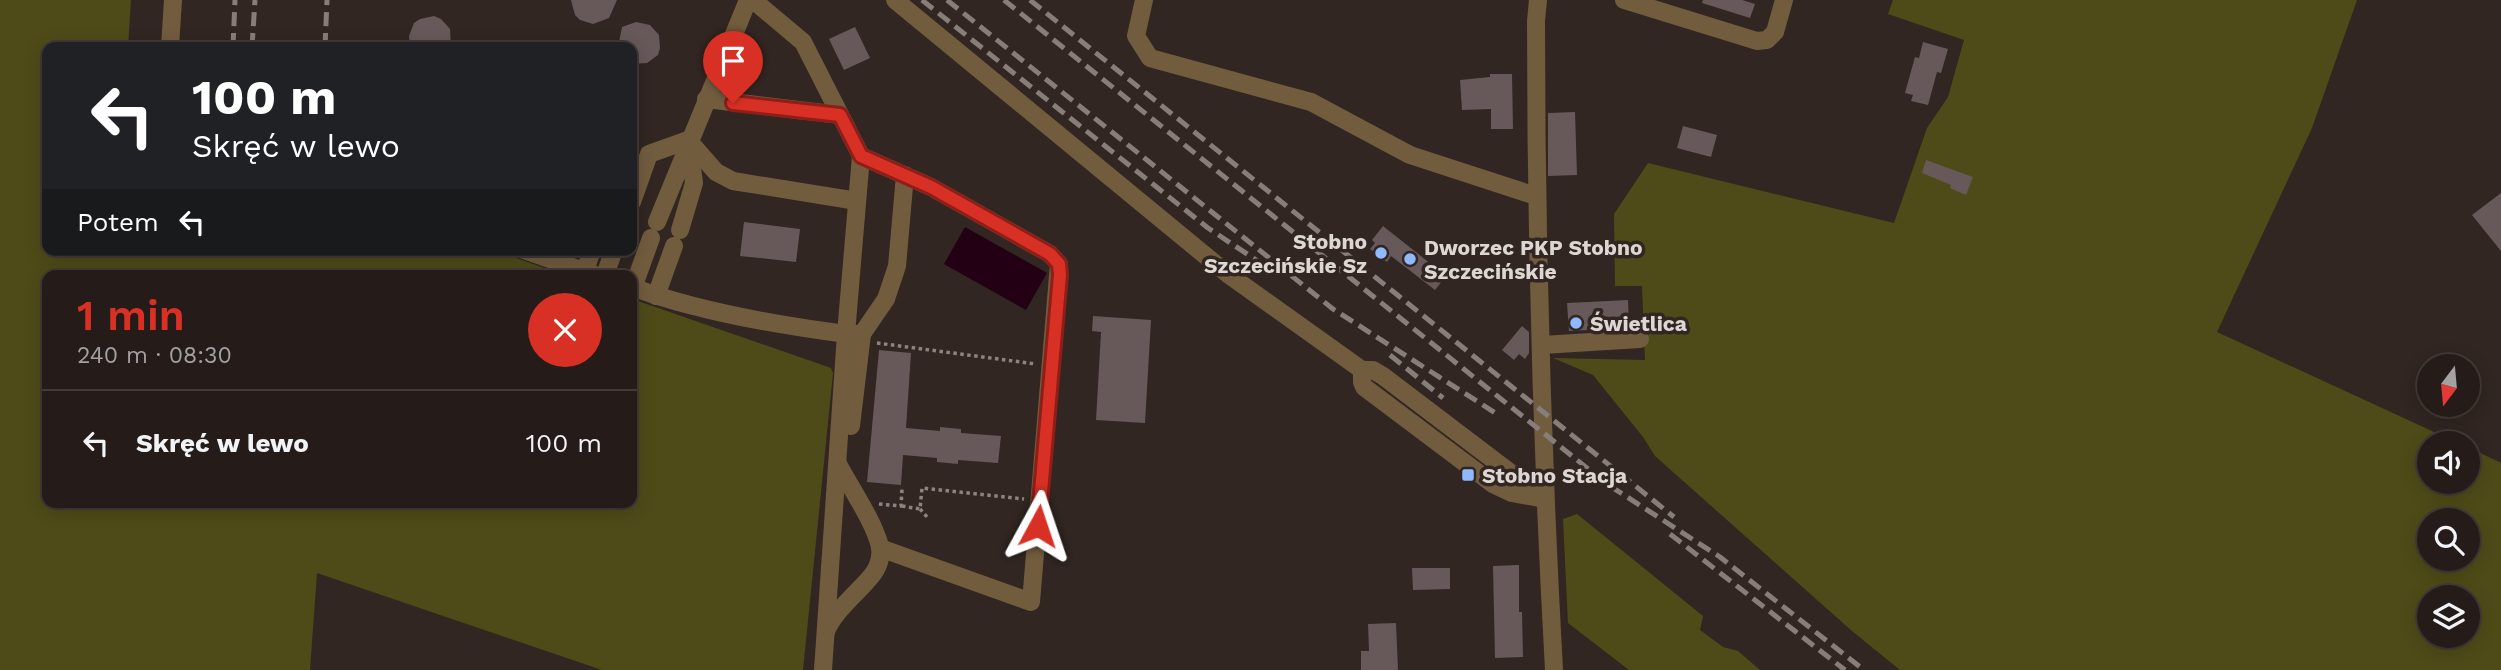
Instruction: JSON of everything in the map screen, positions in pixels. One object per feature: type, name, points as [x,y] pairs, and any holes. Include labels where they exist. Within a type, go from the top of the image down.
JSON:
[{"type":"street","points":[[170,42],[173,0]]},
{"type":"street","points":[[637,275],[688,140],[750,0],[803,42],[861,156],[848,459],[880,548],[874,573],[835,617],[825,638]]},
{"type":"street","points":[[895,0],[1229,275],[1362,370],[1373,370],[1383,376],[1545,499]]},
{"type":"street","points":[[1144,0],[1136,36],[1150,58],[1311,102],[1410,155],[1536,197]]},
{"type":"street","points":[[1538,0],[1536,197],[1545,499],[1554,670]]},
{"type":"street","points":[[1624,0],[1757,41],[1767,40],[1775,32],[1784,0]]},
{"type":"street","points":[[706,99],[840,115]]},
{"type":"street","points":[[637,159],[688,140]]},
{"type":"street","points":[[688,140],[716,172],[733,181],[857,201]]},
{"type":"street","points":[[656,296],[694,183],[688,140]]},
{"type":"street","points":[[637,188],[649,154]]},
{"type":"street","points":[[861,156],[905,175],[1050,254],[1059,264],[1031,602],[880,548]]},
{"type":"street","points":[[822,670],[837,461],[854,334],[886,299],[897,266],[905,175]]},
{"type":"street","points":[[546,256],[583,266]]},
{"type":"street","points":[[637,290],[798,328],[854,334]]},
{"type":"street","points":[[1542,345],[1640,340]]},
{"type":"street","points":[[837,461],[865,501]]},
{"type":"path","points":[[854,334],[874,343],[1052,366]]},
{"type":"path","points":[[920,509],[922,488],[1040,501]]},
{"type":"path","points":[[901,506],[902,489]]},
{"type":"path","points":[[865,501],[920,509],[928,518]]},
{"type":"shaded area","points":[[0,0],[131,0],[128,42],[42,42],[42,256],[511,256],[550,270],[42,270],[42,508],[637,508],[637,301],[831,368],[833,373],[803,670],[602,670],[317,573],[310,670],[0,670]]},
{"type":"shaded area","points":[[1893,0],[2357,0],[2312,128],[2217,332],[2432,431],[2417,431],[2417,494],[2480,494],[2480,453],[2501,463],[2501,670],[1900,670],[1852,631],[1655,456],[1593,375],[1553,358],[1645,360],[1642,286],[1615,286],[1614,214],[1648,163],[1894,223],[1927,128],[1948,97],[1964,40],[1888,14]]},
{"type":"shaded area","points":[[965,227],[1047,273],[1026,310],[944,264]]},
{"type":"shaded area","points":[[1577,514],[1703,616],[1700,630],[1723,647],[1738,651],[1760,670],[1629,670],[1568,623],[1563,519]]},
{"type":"building","points":[[571,0],[617,0],[609,18],[593,24],[580,20],[575,15]]},
{"type":"building","points":[[1703,0],[1742,0],[1755,4],[1750,18],[1702,3]]},
{"type":"building","points":[[434,16],[441,19],[450,29],[451,42],[410,42],[414,23]]},
{"type":"building","points":[[636,22],[650,25],[659,35],[658,55],[647,63],[637,64],[637,42],[619,42],[622,27]]},
{"type":"building","points":[[855,27],[870,58],[844,70],[829,39]]},
{"type":"building","points":[[1923,42],[1948,49],[1941,73],[1937,72],[1928,105],[1911,101],[1913,95],[1905,93],[1915,57],[1919,58]]},
{"type":"building","points":[[1490,74],[1512,74],[1513,129],[1491,129],[1491,109],[1462,110],[1460,80],[1490,77]]},
{"type":"building","points":[[1575,112],[1577,175],[1548,176],[1548,113]]},
{"type":"building","points":[[1683,126],[1717,135],[1711,157],[1677,148]]},
{"type":"building","points":[[1926,160],[1973,177],[1966,195],[1950,188],[1951,185],[1922,173]]},
{"type":"building","points":[[2501,193],[2501,251],[2472,215]]},
{"type":"building","points":[[744,222],[800,229],[796,262],[740,256]]},
{"type":"building","name":"Dworzec PKP Stobno Szczecińskie","points":[[1383,226],[1446,276],[1435,290],[1391,256],[1387,262],[1370,249],[1375,243],[1372,240]]},
{"type":"building","points":[[1628,300],[1629,328],[1569,331],[1567,303]]},
{"type":"building","points":[[1093,316],[1151,320],[1145,423],[1096,420],[1101,332],[1092,331]]},
{"type":"building","points":[[1522,326],[1529,332],[1529,353],[1525,359],[1519,354],[1514,360],[1502,350]]},
{"type":"building","points":[[879,350],[911,353],[906,428],[940,431],[940,427],[961,429],[961,433],[1001,436],[998,463],[958,460],[958,464],[937,462],[937,458],[903,455],[901,485],[867,482]]},
{"type":"building","points":[[1519,565],[1523,657],[1495,658],[1493,566]]},
{"type":"building","points":[[1412,568],[1450,568],[1450,589],[1413,590]]},
{"type":"building","points":[[1396,623],[1398,670],[1361,670],[1361,651],[1369,651],[1368,624]]},
{"type":"railway","points":[[233,42],[235,0]]},
{"type":"railway","points":[[252,42],[255,0]]},
{"type":"railway","points":[[325,42],[327,0]]},
{"type":"railway","points":[[922,0],[1208,228],[1265,266]]},
{"type":"railway","points":[[947,0],[1333,309],[1497,414]]},
{"type":"railway","points":[[1004,0],[1607,484],[1720,557],[1864,670]]},
{"type":"railway","points":[[1030,0],[1674,517]]},
{"type":"railway","points":[[1390,355],[1443,398]]},
{"type":"railway","points":[[1670,534],[1845,670]]},
{"type":"place","name":"Stobno Szczecińskie Sz","points":[[1381,253]]},
{"type":"place","name":"Dworzec PKP Stobno Szczecińskie","points":[[1410,259]]},
{"type":"place","name":"Świetlica","points":[[1576,323]]},
{"type":"place","name":"Stobno Stacja","points":[[1468,475]]},
{"type":"route","points":[[733,103],[840,115],[861,156],[931,187],[1050,254],[1059,264],[1038,526]]}]
